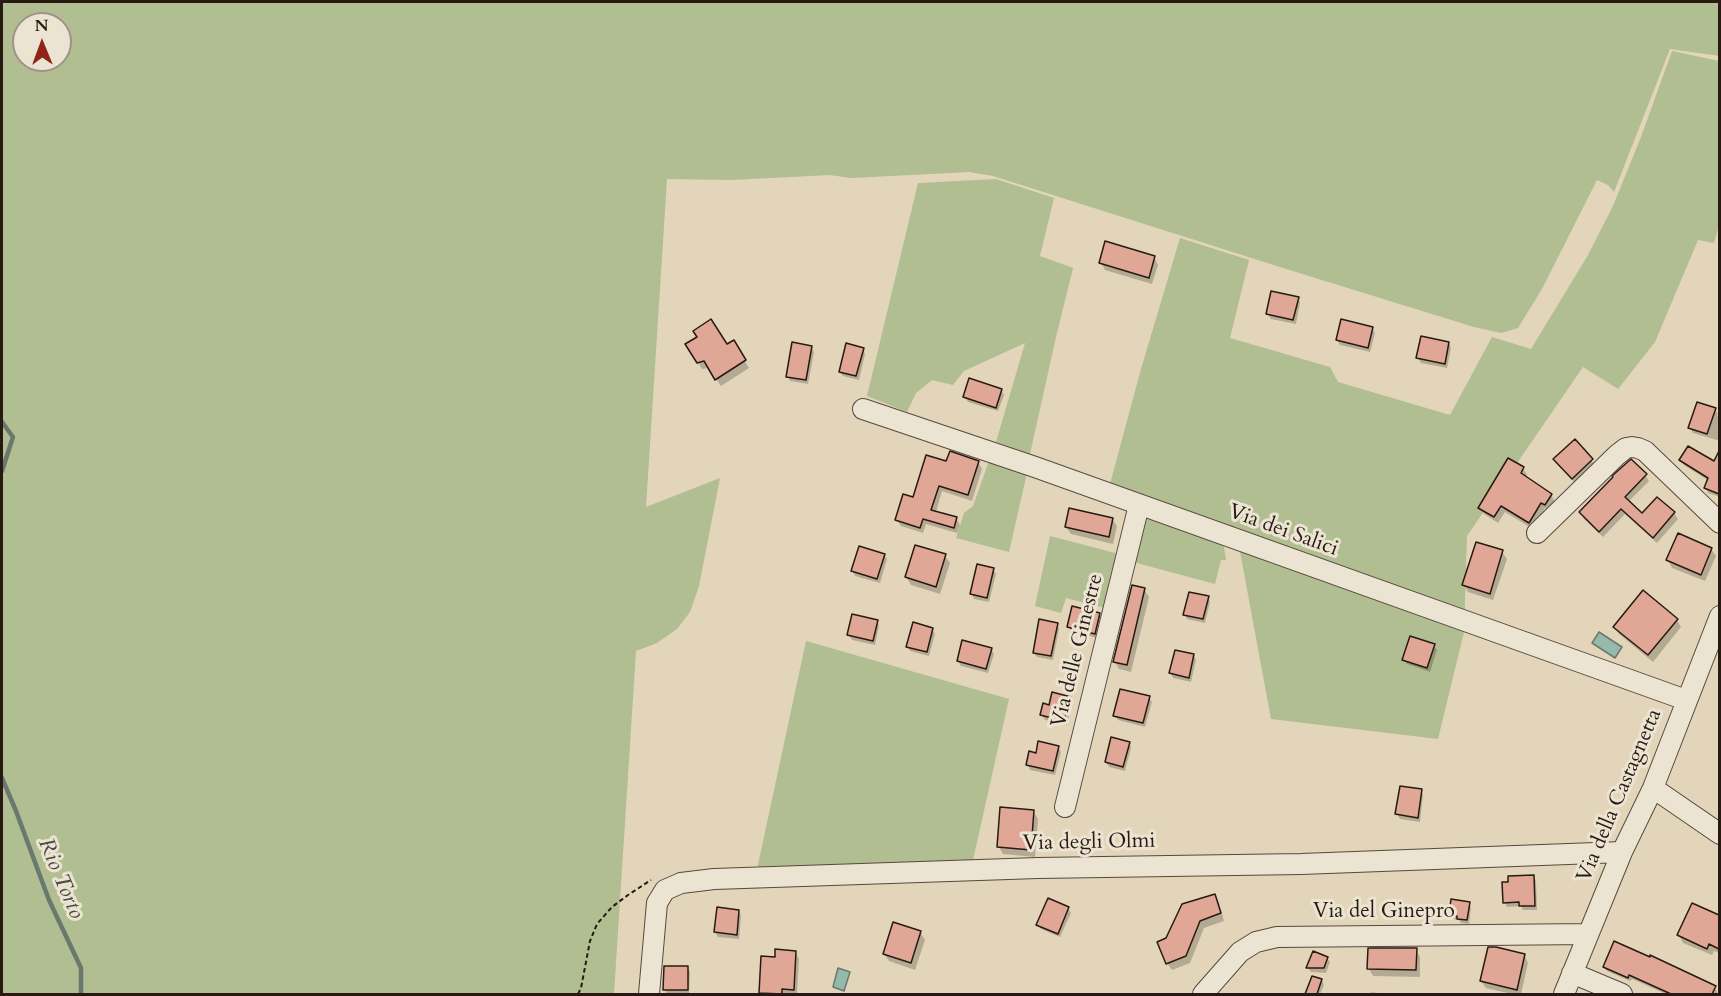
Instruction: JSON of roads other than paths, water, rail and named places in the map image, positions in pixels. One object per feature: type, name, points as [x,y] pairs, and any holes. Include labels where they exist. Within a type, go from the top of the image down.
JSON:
[{"type":"street","name":"Via dei Salici","points":[[862,409],[1035,467],[1686,700]]},
{"type":"street","points":[[1537,533],[1617,455],[1626,448],[1632,447],[1640,448],[1647,453],[1719,523]]},
{"type":"street","name":"Via delle Ginestre","points":[[1065,807],[1139,505]]},
{"type":"street","name":"Via della Castagnetta","points":[[1564,994],[1622,852],[1653,788],[1719,616]]},
{"type":"street","points":[[1653,788],[1719,834]]},
{"type":"street","name":"Via degli Olmi","points":[[649,994],[657,903],[665,890],[681,883],[714,879],[1038,868],[1301,864],[1622,852]]},
{"type":"street","name":"Via del Ginepro","points":[[1203,994],[1240,952],[1256,942],[1277,937],[1588,934]]},
{"type":"street","points":[[1572,973],[1622,994]]},
{"type":"waterway","name":"Rio Torto","points":[[2,422],[13,437],[2,471]]},
{"type":"waterway","name":"Rio Torto","points":[[2,778],[49,900],[81,968],[81,994]]}]
